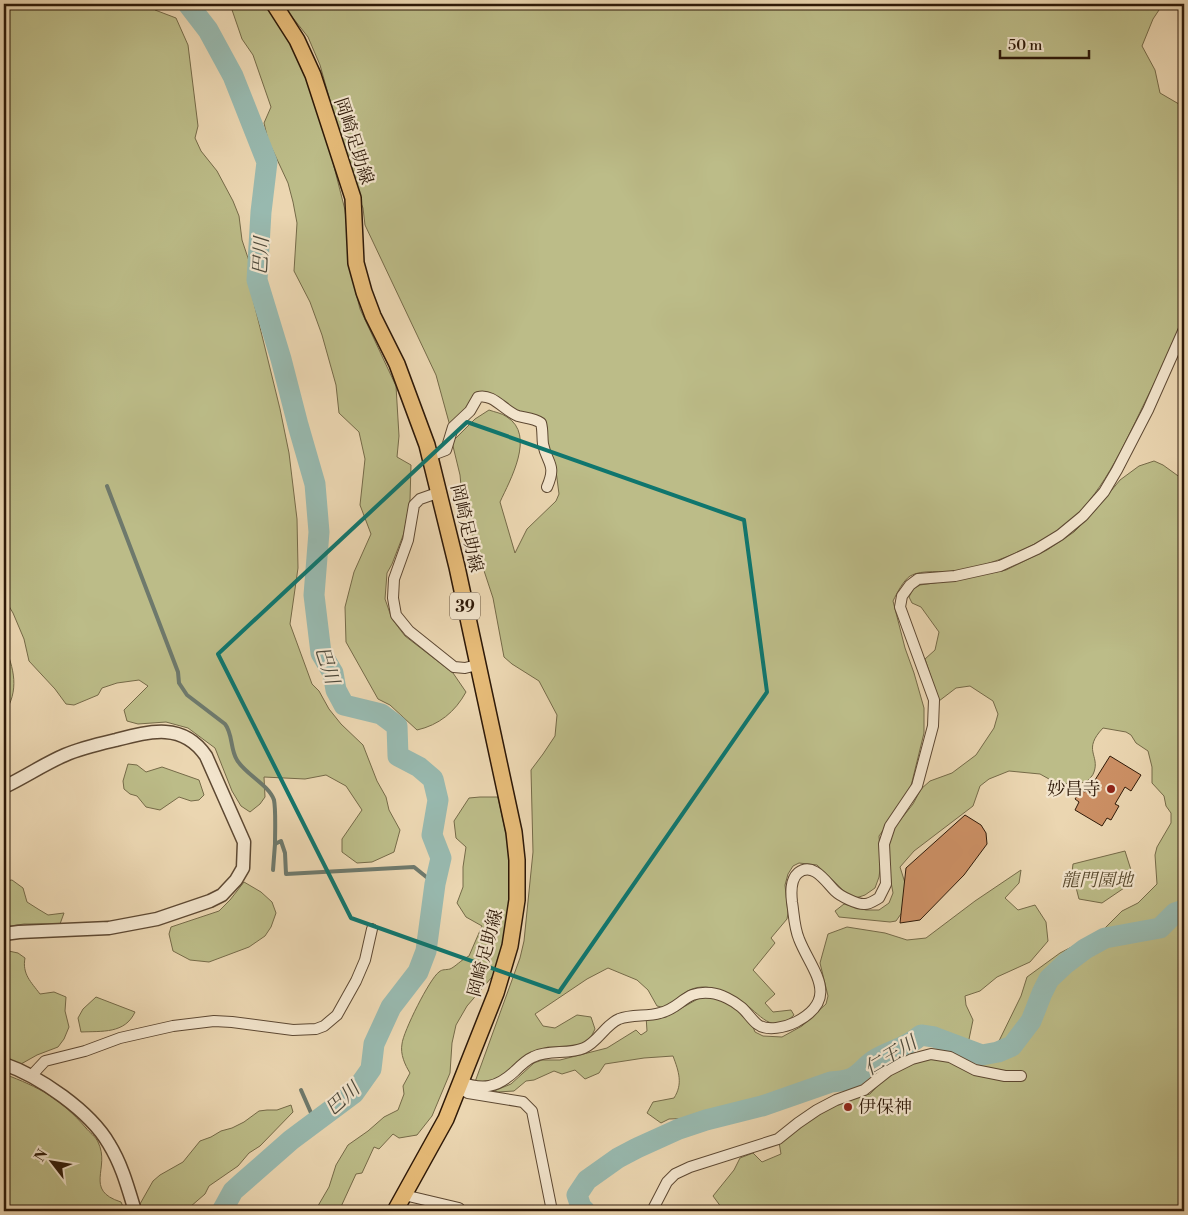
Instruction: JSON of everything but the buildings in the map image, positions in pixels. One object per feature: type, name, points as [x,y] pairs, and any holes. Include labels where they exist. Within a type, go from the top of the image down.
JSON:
[{"type":"main road","name":"岡崎足助線","points":[[274,4],[297,40],[313,75],[353,198],[356,263],[364,292],[373,316],[396,364],[430,456],[440,492],[514,832],[517,860],[517,900],[510,946],[496,993],[446,1119],[395,1211]]},
{"type":"street","points":[[459,1084],[473,1086],[497,1085],[506,1080],[532,1057],[586,1048],[619,1019],[662,1013],[674,1007],[688,996],[700,992],[714,993],[728,999],[740,1006],[758,1025],[770,1028],[796,1022],[807,1015],[816,1005],[820,997],[821,988],[799,939],[791,892],[792,883],[798,874],[807,870],[818,873],[836,892],[851,900],[866,904],[879,898],[886,884],[884,844],[890,826],[917,786],[933,726],[934,700],[900,607],[902,596],[910,585],[918,579],[955,576],[1000,566],[1036,550],[1060,535],[1083,516],[1104,492],[1118,470],[1152,403],[1184,329]]},
{"type":"street","points":[[430,456],[446,450],[453,428],[470,411],[478,397],[486,396],[514,414],[541,423],[543,444],[552,467],[548,487]]},
{"type":"street","points":[[440,492],[420,499],[414,505],[408,540],[394,579],[393,598],[396,615],[409,631],[454,667],[465,668],[477,665]]},
{"type":"street","points":[[4,787],[66,754],[104,742],[149,732],[178,734],[190,740],[206,756],[244,842],[243,868],[236,880],[222,895],[210,901],[157,919],[108,928],[4,934]]},
{"type":"street","points":[[31,1076],[45,1061],[85,1052],[120,1038],[173,1026],[214,1021],[293,1030],[316,1029],[324,1026],[337,1015],[356,981],[365,960],[372,929]]},
{"type":"street","points":[[652,1211],[667,1182],[675,1174],[690,1167],[778,1139],[817,1110],[836,1100],[864,1090],[888,1071],[912,1059],[931,1054],[950,1057],[975,1070],[1005,1076],[1021,1076]]},
{"type":"street","points":[[4,1064],[31,1076],[55,1090],[74,1105],[108,1142],[123,1172],[135,1211]]},
{"type":"street","points":[[459,1084],[468,1093],[516,1100],[523,1102],[532,1111],[552,1211]]},
{"type":"street","points":[[404,1195],[459,1208],[458,1211]]},
{"type":"highlighted area","points":[[467,422],[744,520],[767,692],[559,992],[351,918],[218,654]]},
{"type":"green space","points":[[4,4],[151,4],[155,10],[176,18],[188,45],[198,126],[195,138],[201,151],[217,171],[239,216],[242,240],[250,264],[253,299],[289,453],[297,519],[298,568],[290,624],[312,684],[319,691],[329,709],[341,724],[363,745],[377,781],[386,797],[389,810],[400,830],[394,852],[372,862],[357,863],[342,852],[342,839],[362,810],[346,786],[326,775],[305,779],[264,777],[265,797],[250,812],[241,806],[232,791],[215,748],[188,728],[166,722],[138,724],[127,721],[124,710],[148,686],[139,680],[117,683],[102,688],[98,695],[74,705],[66,704],[29,661],[24,639],[13,613],[4,598]]},
{"type":"green space","points":[[230,4],[267,4],[280,21],[305,75],[329,147],[345,210],[352,277],[360,309],[396,386],[399,436],[397,457],[411,465],[410,500],[404,533],[387,573],[385,599],[392,619],[405,636],[453,673],[466,692],[457,706],[446,717],[425,728],[417,730],[390,705],[378,699],[346,642],[345,607],[354,572],[371,534],[360,505],[365,459],[359,432],[339,413],[336,385],[322,335],[310,302],[294,271],[297,223],[288,183],[268,140],[264,123],[271,107],[253,55],[242,39]]},
{"type":"green space","points":[[282,4],[1163,4],[1153,19],[1142,46],[1155,70],[1160,93],[1184,107],[1184,316],[1159,373],[1110,471],[1089,501],[1077,514],[1052,534],[1026,548],[984,565],[956,571],[915,574],[907,578],[898,591],[893,601],[905,648],[924,708],[924,733],[911,786],[906,798],[879,836],[881,861],[879,877],[875,888],[865,895],[856,898],[846,893],[817,865],[799,863],[793,866],[788,874],[785,885],[787,919],[771,938],[775,943],[753,970],[775,994],[765,1003],[773,1012],[791,1010],[794,1015],[786,1021],[779,1024],[766,1021],[738,1000],[723,992],[707,987],[687,991],[666,1008],[657,1006],[648,990],[637,980],[608,968],[587,979],[535,1014],[543,1026],[555,1028],[577,1015],[591,1017],[595,1029],[588,1043],[575,1047],[545,1051],[499,1083],[475,1082],[520,958],[524,941],[533,852],[531,770],[555,736],[557,715],[539,681],[504,657],[493,598],[463,507],[460,475],[452,442],[475,419],[489,410],[505,416],[515,425],[520,435],[518,458],[500,502],[515,553],[527,529],[556,501],[559,494],[555,463],[548,450],[547,427],[542,420],[520,412],[489,395],[469,405],[450,426],[436,375],[365,225],[363,208],[355,189],[320,65],[308,37]]},
{"type":"green space","points":[[1154,461],[1184,478],[1184,1211],[724,1211],[713,1196],[734,1170],[740,1158],[753,1153],[762,1162],[781,1154],[779,1142],[818,1114],[843,1101],[870,1094],[887,1076],[915,1061],[933,1057],[949,1060],[976,1073],[997,1045],[1021,996],[1027,977],[1060,953],[1102,931],[1122,911],[1138,903],[1157,884],[1155,855],[1157,847],[1171,823],[1171,813],[1166,806],[1164,796],[1152,783],[1152,767],[1148,751],[1136,743],[1131,735],[1126,732],[1103,728],[1094,742],[1094,772],[1086,782],[1058,784],[1040,774],[1009,771],[989,779],[980,786],[973,806],[914,851],[900,867],[906,886],[903,911],[896,921],[839,917],[835,911],[844,904],[866,910],[879,910],[889,903],[893,893],[888,865],[888,848],[894,828],[913,804],[921,789],[930,781],[952,773],[976,755],[994,728],[998,714],[993,701],[970,686],[956,688],[939,701],[925,659],[935,650],[939,632],[921,607],[912,603],[909,597],[913,589],[920,585],[1006,570],[1047,550],[1074,532],[1092,514],[1120,480],[1139,466]]},
{"type":"green space","points":[[4,644],[13,671],[14,688],[4,714]]},
{"type":"green space","points":[[128,764],[137,765],[146,772],[162,767],[199,780],[204,795],[199,800],[191,801],[179,797],[160,810],[146,807],[137,796],[130,794],[124,789],[123,781]]},
{"type":"green space","points":[[498,797],[513,866],[516,907],[498,970],[467,1006],[456,1025],[452,1043],[450,1073],[432,1116],[417,1135],[399,1138],[393,1134],[379,1149],[374,1147],[362,1173],[356,1174],[339,1211],[315,1211],[329,1187],[336,1165],[348,1145],[384,1117],[398,1110],[404,1094],[403,1086],[410,1073],[403,1059],[402,1048],[412,1018],[435,976],[440,971],[452,968],[469,956],[482,926],[466,917],[457,903],[463,887],[466,847],[456,838],[454,821],[469,798]]},
{"type":"green space","name":"龍門園地","points":[[1125,851],[1131,870],[1127,886],[1102,903],[1079,899],[1072,872],[1073,864]]},
{"type":"green space","points":[[1021,870],[1019,883],[1005,898],[1018,910],[1035,905],[1046,922],[1048,941],[1030,962],[997,977],[980,991],[965,996],[966,1005],[973,1020],[968,1044],[945,1035],[919,1033],[911,1040],[886,1049],[841,1077],[825,1077],[807,1086],[781,1093],[764,1101],[729,1107],[695,1118],[669,1119],[661,1123],[647,1113],[653,1102],[674,1098],[677,1093],[679,1078],[673,1056],[605,1064],[599,1073],[585,1079],[575,1070],[562,1074],[554,1071],[534,1080],[526,1081],[514,1091],[494,1091],[511,1084],[534,1063],[542,1060],[560,1060],[607,1048],[636,1030],[641,1035],[647,1031],[646,1016],[671,1014],[703,996],[727,1001],[751,1022],[755,1032],[763,1036],[782,1037],[802,1026],[826,1004],[828,996],[820,963],[828,934],[847,927],[885,933],[907,940],[926,938],[975,901]]},
{"type":"green space","points":[[12,880],[23,888],[27,902],[38,909],[48,915],[64,913],[60,924],[24,924],[4,927],[4,881]]},
{"type":"green space","points":[[244,882],[261,892],[272,902],[276,913],[271,927],[265,936],[249,947],[209,962],[190,960],[173,951],[169,934],[171,927],[219,911]]},
{"type":"green space","points":[[4,950],[18,953],[25,958],[26,973],[40,994],[54,992],[66,997],[65,1011],[69,1027],[64,1039],[58,1047],[21,1064],[4,1057]]},
{"type":"green space","points":[[96,997],[135,1012],[131,1019],[119,1028],[105,1031],[81,1032],[78,1018],[83,1009]]},
{"type":"green space","points":[[4,1074],[49,1095],[68,1109],[94,1136],[101,1152],[100,1185],[103,1191],[110,1197],[121,1202],[125,1211],[4,1211]]},
{"type":"green space","points":[[291,1105],[293,1112],[260,1146],[249,1153],[238,1166],[209,1186],[205,1194],[190,1207],[189,1211],[142,1211],[140,1204],[153,1181],[183,1162],[200,1141],[244,1122],[259,1111],[277,1110]]},
{"type":"waterway","name":"巴川","points":[[188,4],[208,30],[233,76],[267,162],[261,212],[257,280],[315,484],[319,532],[314,595],[321,653],[333,673],[336,690],[344,705],[381,714],[397,726],[398,756],[419,767],[433,779],[438,800],[432,835],[441,858],[435,884],[426,951],[418,972],[391,1007],[374,1044],[371,1069],[354,1093],[291,1140],[233,1191],[222,1211]]},
{"type":"waterway","points":[[107,486],[178,672],[179,683],[187,695],[225,724],[228,728],[237,760],[245,770],[267,789],[274,800],[275,844],[281,841],[285,853],[286,874],[414,867],[435,884]]},
{"type":"waterway","points":[[273,870],[275,844]]},
{"type":"waterway","name":"仁王川","points":[[585,1211],[581,1207],[577,1195],[587,1180],[618,1158],[637,1148],[679,1129],[706,1120],[762,1106],[831,1082],[852,1078],[876,1059],[904,1046],[921,1035],[934,1037],[982,1055],[998,1052],[1012,1046],[1031,1021],[1049,979],[1065,964],[1085,949],[1105,938],[1160,928],[1175,913],[1184,910]]},
{"type":"waterway","points":[[301,1090],[315,1122]]},
{"type":"place","name":"妙昌寺","points":[[1111,789]]},
{"type":"place","name":"伊保神","points":[[848,1107]]}]
